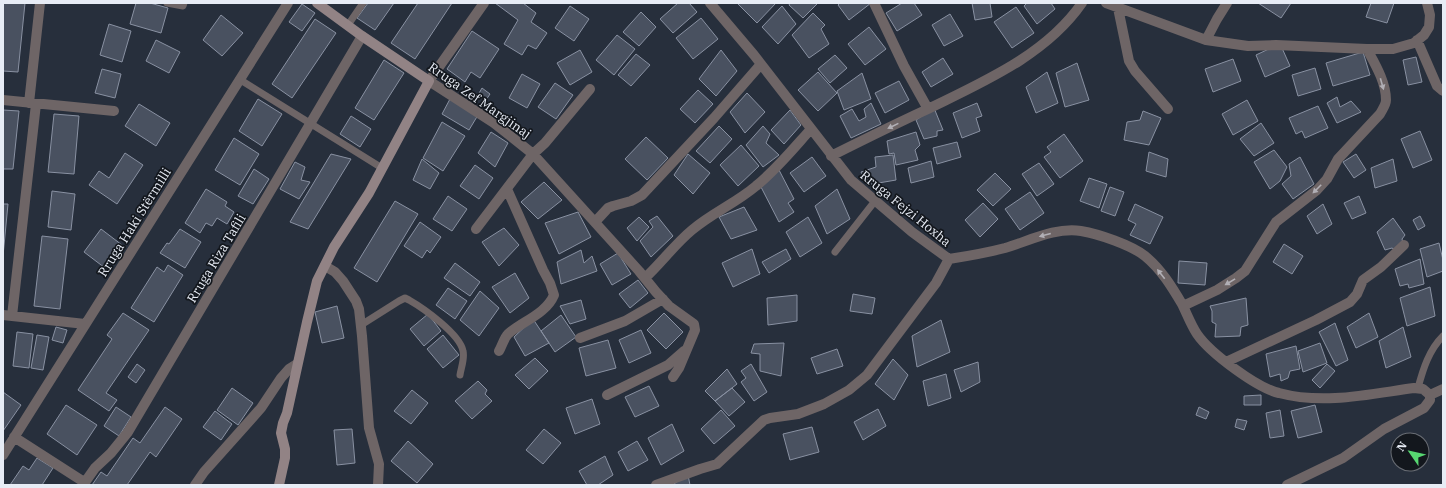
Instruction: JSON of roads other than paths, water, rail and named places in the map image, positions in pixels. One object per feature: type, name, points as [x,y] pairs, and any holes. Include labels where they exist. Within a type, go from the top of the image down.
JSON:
[{"type":"street","points":[[40,3],[32,103],[8,316],[85,324]]},
{"type":"street","name":"Rruga Haki Stërmilli","points":[[3,455],[288,3]]},
{"type":"street","name":"Rruga Zef Margjinaj","points":[[317,3],[362,36],[494,123],[533,154],[663,299],[673,309],[694,324],[695,330],[687,349]]},
{"type":"street","points":[[279,485],[285,458],[285,449],[281,433],[317,282],[334,247],[365,199],[429,81],[484,3]]},
{"type":"street","name":"Rruga Fejzi Hoxha","points":[[710,3],[761,64],[851,180],[875,201],[949,259],[1004,249],[1044,234],[1080,231],[1103,236],[1144,256],[1156,267],[1171,287],[1183,306],[1197,334],[1208,348],[1256,384],[1279,393],[1316,399],[1350,397],[1418,388]]},
{"type":"street","points":[[874,3],[904,66],[928,109]]},
{"type":"street","points":[[831,156],[979,85],[1029,54],[1055,34],[1075,13],[1082,3]]},
{"type":"street","points":[[1106,3],[1206,40],[1248,46],[1276,45],[1367,49],[1393,49],[1414,43],[1424,35],[1429,27],[1430,15],[1428,3]]},
{"type":"street","points":[[1206,40],[1227,3]]},
{"type":"street","points":[[1118,8],[1129,61],[1135,71],[1168,109]]},
{"type":"street","name":"Rruga Riza Tafili","points":[[84,484],[128,432],[362,36]]},
{"type":"street","points":[[1417,40],[1437,86],[1443,91]]},
{"type":"street","points":[[1183,306],[1217,290],[1245,271],[1276,222],[1317,190],[1327,179],[1338,158],[1380,114],[1386,100],[1384,85],[1367,49]]},
{"type":"street","points":[[595,222],[608,208],[631,201],[642,195],[714,118],[761,64]]},
{"type":"street","points":[[476,229],[533,154],[545,143],[590,89]]},
{"type":"street","points":[[3,100],[114,111]]},
{"type":"street","points":[[645,278],[693,229],[755,187],[769,175],[793,151],[811,129]]},
{"type":"street","points":[[499,351],[507,335],[544,309],[552,301],[554,295],[507,188]]},
{"type":"street","points":[[1226,362],[1316,320],[1350,302],[1357,294],[1363,280],[1381,267],[1404,245]]},
{"type":"street","points":[[656,485],[717,464],[764,420],[798,414],[824,404],[849,390],[867,375],[890,345],[936,283],[949,259]]},
{"type":"street","points":[[325,266],[335,272],[356,302],[361,325],[369,428],[379,464],[378,485]]},
{"type":"street","points":[[580,338],[625,321],[663,299]]},
{"type":"street","points":[[673,377],[679,368],[687,349]]},
{"type":"street","points":[[607,395],[668,366],[687,349]]},
{"type":"street","points":[[195,485],[204,472],[261,408],[281,378],[297,364]]},
{"type":"street","points":[[1418,388],[1430,395]]},
{"type":"street","points":[[1430,395],[1443,389]]},
{"type":"street","points":[[1287,485],[1343,458],[1384,429],[1424,408],[1430,400],[1430,395]]},
{"type":"street","points":[[14,436],[84,484]]},
{"type":"lane","points":[[167,3],[183,6],[184,3]]},
{"type":"lane","points":[[348,25],[363,3]]},
{"type":"lane","points":[[239,79],[382,168]]},
{"type":"lane","points":[[835,252],[875,201]]},
{"type":"lane","points":[[361,325],[405,298],[409,300],[434,316],[461,344],[463,359],[460,375]]},
{"type":"lane","points":[[1418,388],[1428,356],[1443,336]]}]
